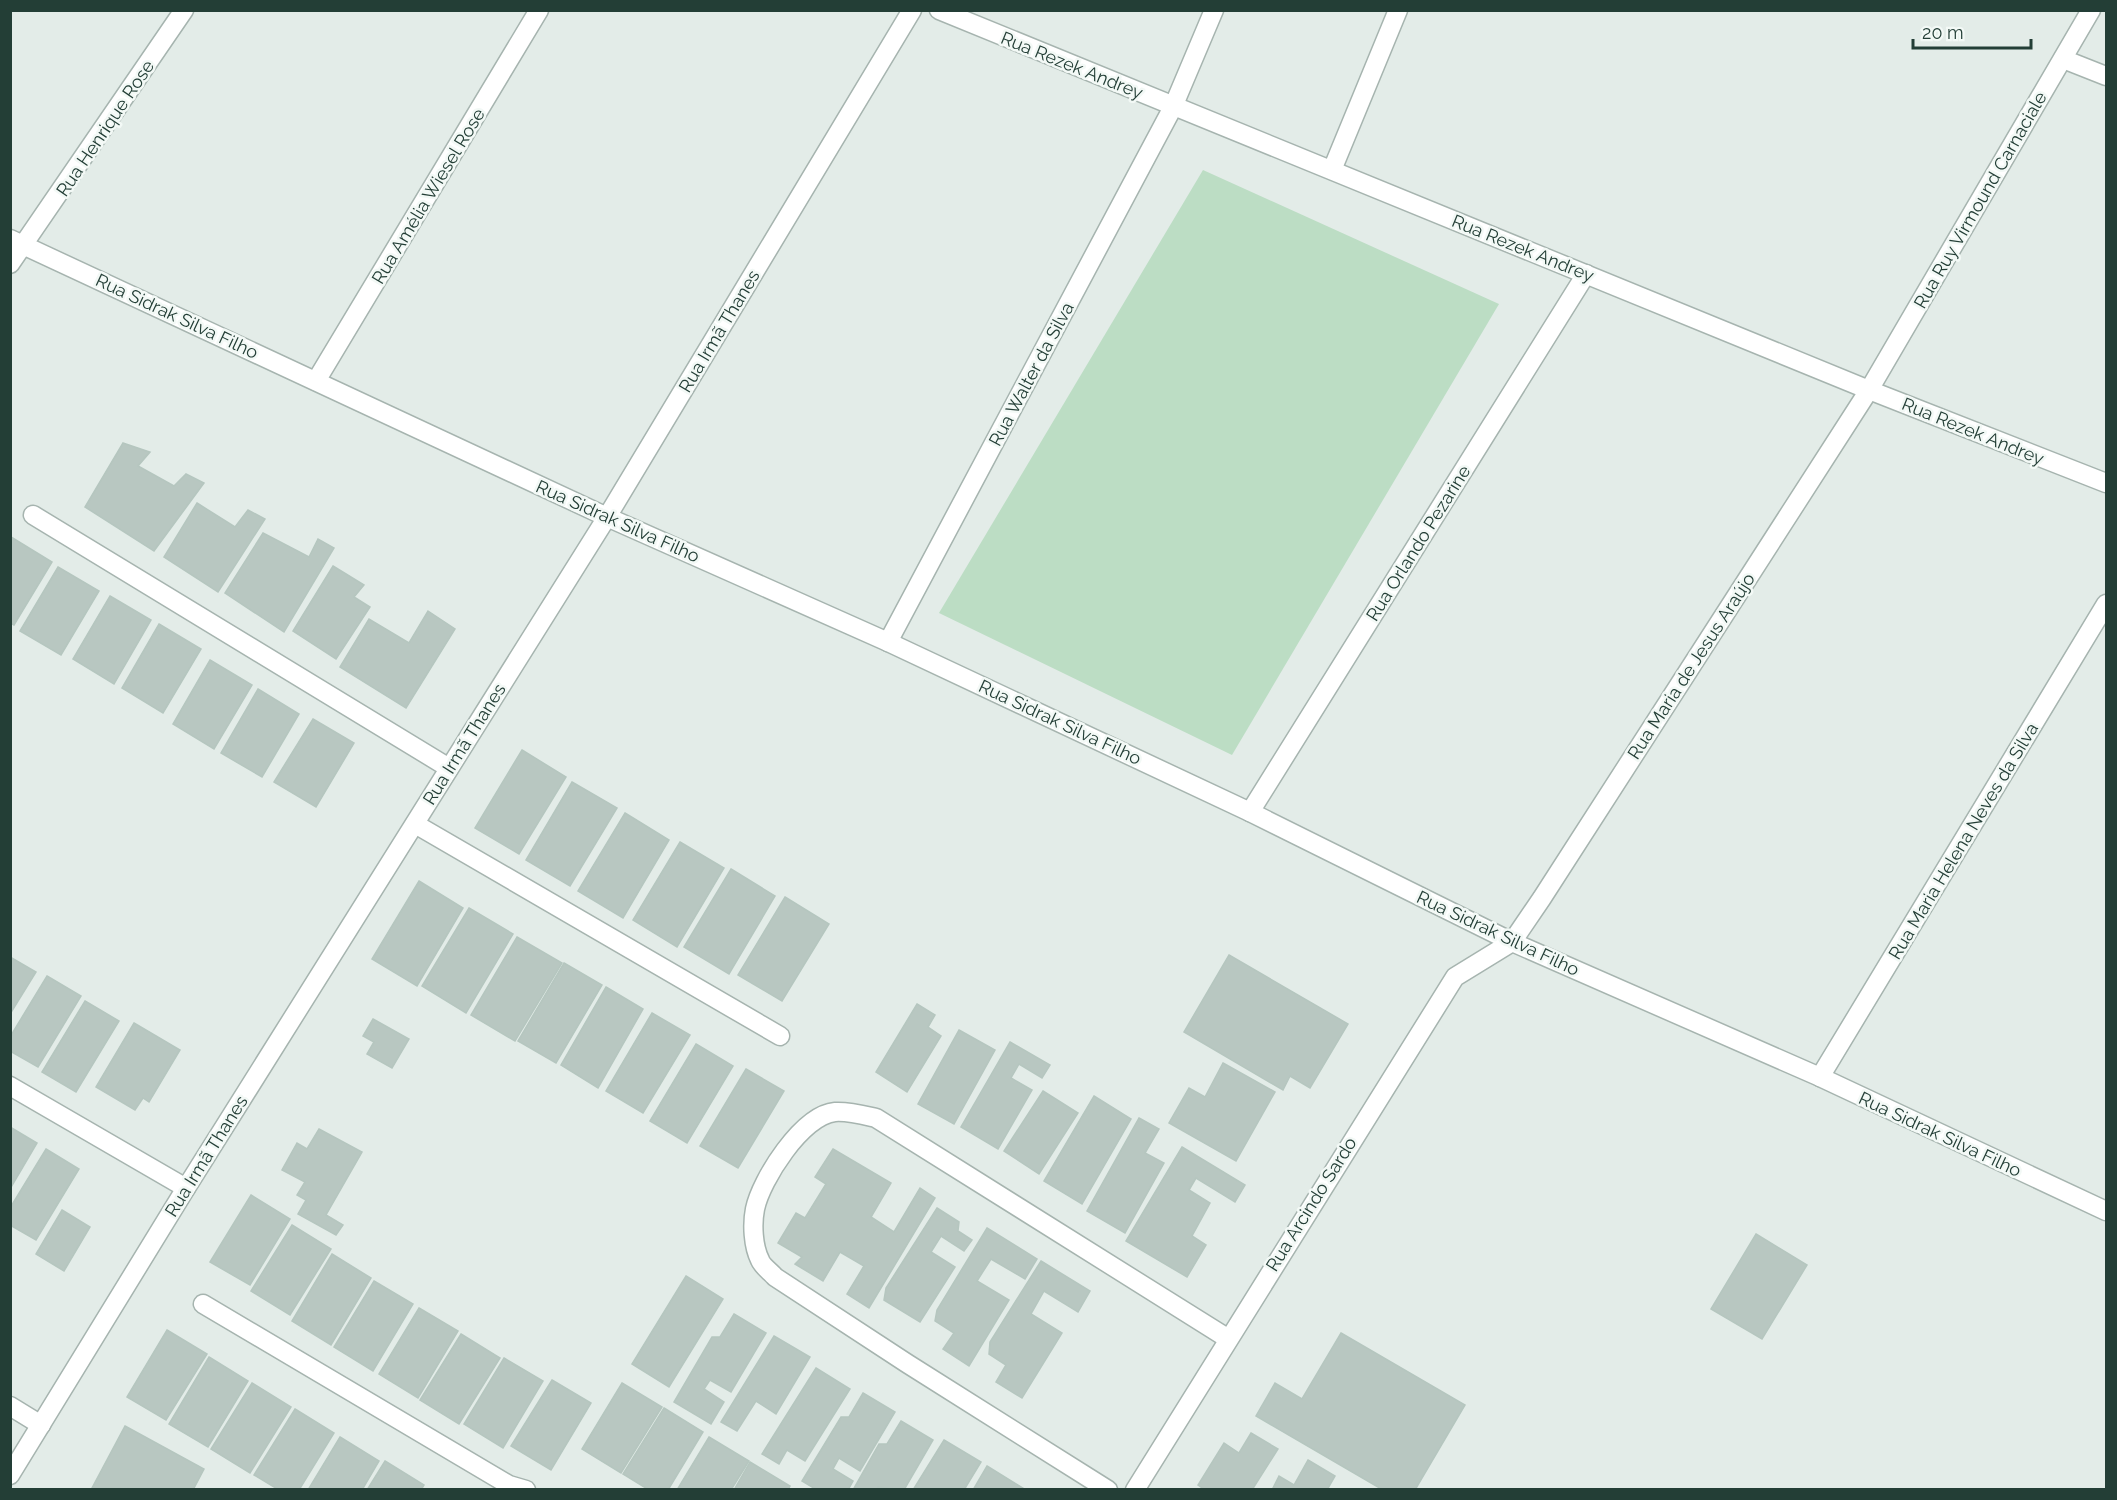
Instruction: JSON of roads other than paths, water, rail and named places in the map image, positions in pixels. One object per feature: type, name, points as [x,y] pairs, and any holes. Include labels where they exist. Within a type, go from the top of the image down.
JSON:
[{"type":"street","name":"Rua Henrique Rose","points":[[10,264],[18,242],[184,10]]},
{"type":"street","name":"Rua Amélia Wiesel Rose","points":[[316,381],[539,10]]},
{"type":"street","name":"Rua Irmã Thanes","points":[[10,1475],[186,1188],[607,517],[912,10]]},
{"type":"street","name":"Rua Rezek Andrey","points":[[939,10],[1869,390],[2106,483]]},
{"type":"street","name":"Rua Walter da Silva","points":[[888,642],[1173,107],[1214,10]]},
{"type":"street","points":[[1332,170],[1398,10]]},
{"type":"street","name":"Rua Ruy Virmound Carnaciale","points":[[1869,390],[2091,10]]},
{"type":"street","points":[[2063,59],[2106,76]]},
{"type":"street","name":"Rua Sidrak Silva Filho","points":[[18,242],[607,517],[888,642],[1250,812],[1512,942],[2103,1203]]},
{"type":"street","name":"Rua Orlando Pezarine","points":[[1250,812],[1586,274]]},
{"type":"street","name":"Rua Maria de Jesus Araújo","points":[[1512,942],[1869,390]]},
{"type":"street","points":[[33,515],[448,768]]},
{"type":"street","name":"Rua Maria Helena Neves da Silva","points":[[1820,1077],[2106,604]]},
{"type":"street","points":[[415,824],[780,1036]]},
{"type":"street","name":"Rua Arcindo Sardo","points":[[1135,1490],[1227,1338],[1455,977],[1512,942]]},
{"type":"street","points":[[10,1086],[186,1188]]},
{"type":"street","points":[[1108,1490],[898,1358],[775,1277],[760,1261],[753,1231],[755,1209],[763,1187],[790,1144],[812,1122],[833,1112],[876,1118],[1227,1338]]},
{"type":"street","points":[[203,1304],[509,1485],[526,1490]]},
{"type":"street","points":[[10,1406],[41,1425]]}]
